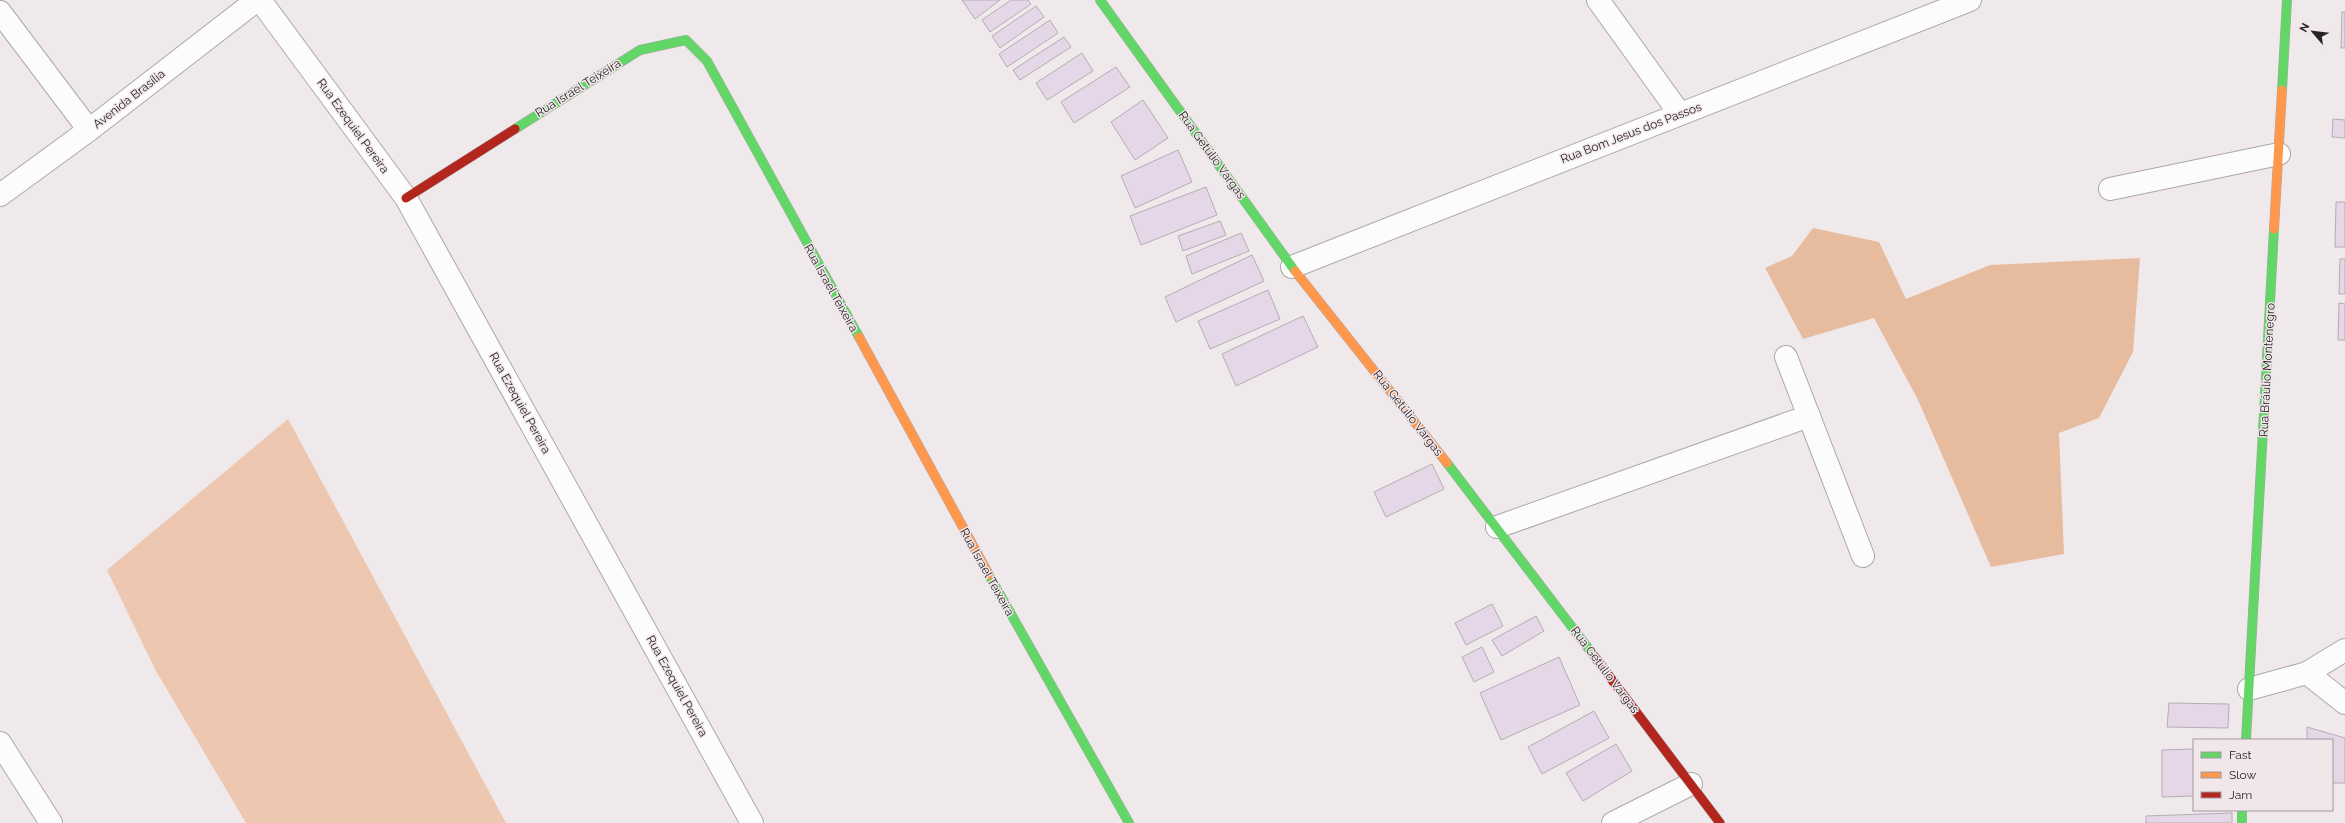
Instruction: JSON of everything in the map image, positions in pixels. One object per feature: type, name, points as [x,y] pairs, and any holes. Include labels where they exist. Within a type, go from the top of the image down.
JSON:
[{"type":"street","name":"Avenida Brasília","points":[[0,195],[89,130],[257,0]]},
{"type":"street","name":"Rua Ezequiel Pereira","points":[[260,0],[406,198],[752,823]]},
{"type":"street","name":"Rua Getúlio Vargas","points":[[1100,0],[1292,267],[1497,527],[1720,823]]},
{"type":"street","points":[[1598,0],[1680,114]]},
{"type":"street","name":"Rua Bom Jesus dos Passos","points":[[1292,267],[1970,0]]},
{"type":"street","name":"Rua Bráulio Montenegro","points":[[2246,739],[2287,0]]},
{"type":"street","points":[[0,12],[89,130]]},
{"type":"street","name":"Rua Israel Teixeira","points":[[406,198],[640,50],[686,40],[707,61],[996,587],[1128,823]]},
{"type":"street","points":[[2110,188],[2279,154]]},
{"type":"street","points":[[1786,357],[1863,556]]},
{"type":"street","points":[[1497,527],[1809,416]]},
{"type":"street","points":[[2249,689],[2307,673],[2345,650]]},
{"type":"street","points":[[2307,673],[2345,703]]},
{"type":"street","points":[[0,743],[51,823]]},
{"type":"street","points":[[1613,823],[1691,784]]},
{"type":"street","points":[[2242,811],[2242,823]]},
{"type":"shaded area","points":[[1813,228],[1879,242],[1906,299],[1990,265],[2140,258],[2133,352],[2099,418],[2059,433],[2064,554],[1991,567],[1918,400],[1874,318],[1803,339],[1765,268],[1792,256]]},
{"type":"shaded area","points":[[288,419],[506,823],[246,823],[156,671],[107,570]]},
{"type":"building","points":[[962,0],[1000,0],[975,19]]},
{"type":"building","points":[[1011,0],[1028,0],[1031,4],[990,32],[982,20]]},
{"type":"building","points":[[1036,6],[1044,17],[1000,48],[992,36]]},
{"type":"building","points":[[2342,12],[2345,12],[2345,48],[2341,48]]},
{"type":"building","points":[[1050,20],[1058,33],[1007,67],[999,54]]},
{"type":"building","points":[[1064,37],[1071,47],[1020,80],[1013,70]]},
{"type":"building","points":[[1082,53],[1093,71],[1047,100],[1036,83]]},
{"type":"building","points":[[1116,67],[1130,87],[1074,123],[1061,102]]},
{"type":"building","points":[[1143,100],[1168,138],[1135,160],[1111,122]]},
{"type":"building","points":[[2333,119],[2345,120],[2345,138],[2332,137]]},
{"type":"building","points":[[1178,150],[1192,182],[1135,208],[1121,176]]},
{"type":"building","points":[[1206,187],[1217,215],[1141,245],[1130,216]]},
{"type":"building","points":[[2336,202],[2345,202],[2345,247],[2335,247]]},
{"type":"building","points":[[1220,221],[1226,235],[1183,251],[1178,236]]},
{"type":"building","points":[[1241,233],[1249,251],[1192,274],[1186,256]]},
{"type":"building","points":[[1252,255],[1264,281],[1176,322],[1165,297]]},
{"type":"building","points":[[2340,259],[2345,259],[2345,294],[2339,294]]},
{"type":"building","points":[[1268,290],[1280,319],[1210,349],[1198,321]]},
{"type":"building","points":[[2339,303],[2345,304],[2345,340],[2338,340]]},
{"type":"building","points":[[1303,316],[1318,347],[1236,386],[1222,354]]},
{"type":"building","points":[[1432,464],[1444,489],[1386,517],[1374,492]]},
{"type":"building","points":[[1492,604],[1503,626],[1466,645],[1455,623]]},
{"type":"building","points":[[1536,616],[1544,631],[1502,656],[1492,640]]},
{"type":"building","points":[[1482,647],[1494,672],[1474,682],[1462,657]]},
{"type":"building","points":[[1559,657],[1580,705],[1501,740],[1480,693]]},
{"type":"building","points":[[2169,703],[2229,704],[2228,728],[2167,727]]},
{"type":"building","points":[[1594,711],[1609,738],[1542,774],[1528,747]]},
{"type":"building","points":[[2307,727],[2345,738],[2345,783],[2333,783],[2333,739],[2307,739]]},
{"type":"building","points":[[1616,744],[1632,771],[1583,801],[1566,773]]},
{"type":"building","points":[[2193,749],[2193,796],[2162,797],[2162,750]]},
{"type":"building","points":[[2232,813],[2232,823],[2146,823],[2146,816]]},
{"type":"traffic: fast","points":[[1100,0],[1295,271]]},
{"type":"traffic: fast","points":[[2282,90],[2287,0]]},
{"type":"traffic: fast","points":[[515,129],[640,50],[686,40],[707,61],[859,337]]},
{"type":"traffic: fast","points":[[2246,739],[2274,229]]},
{"type":"traffic: fast","points":[[1447,463],[1594,656]]},
{"type":"traffic: fast","points":[[989,575],[1129,823]]},
{"type":"traffic: fast","points":[[2242,811],[2242,823]]},
{"type":"traffic: slow","points":[[2274,229],[2282,90]]},
{"type":"traffic: slow","points":[[1295,271],[1447,463]]},
{"type":"traffic: slow","points":[[859,337],[989,575]]},
{"type":"traffic: jam","points":[[406,198],[515,129]]},
{"type":"traffic: jam","points":[[1594,656],[1720,823]]}]
